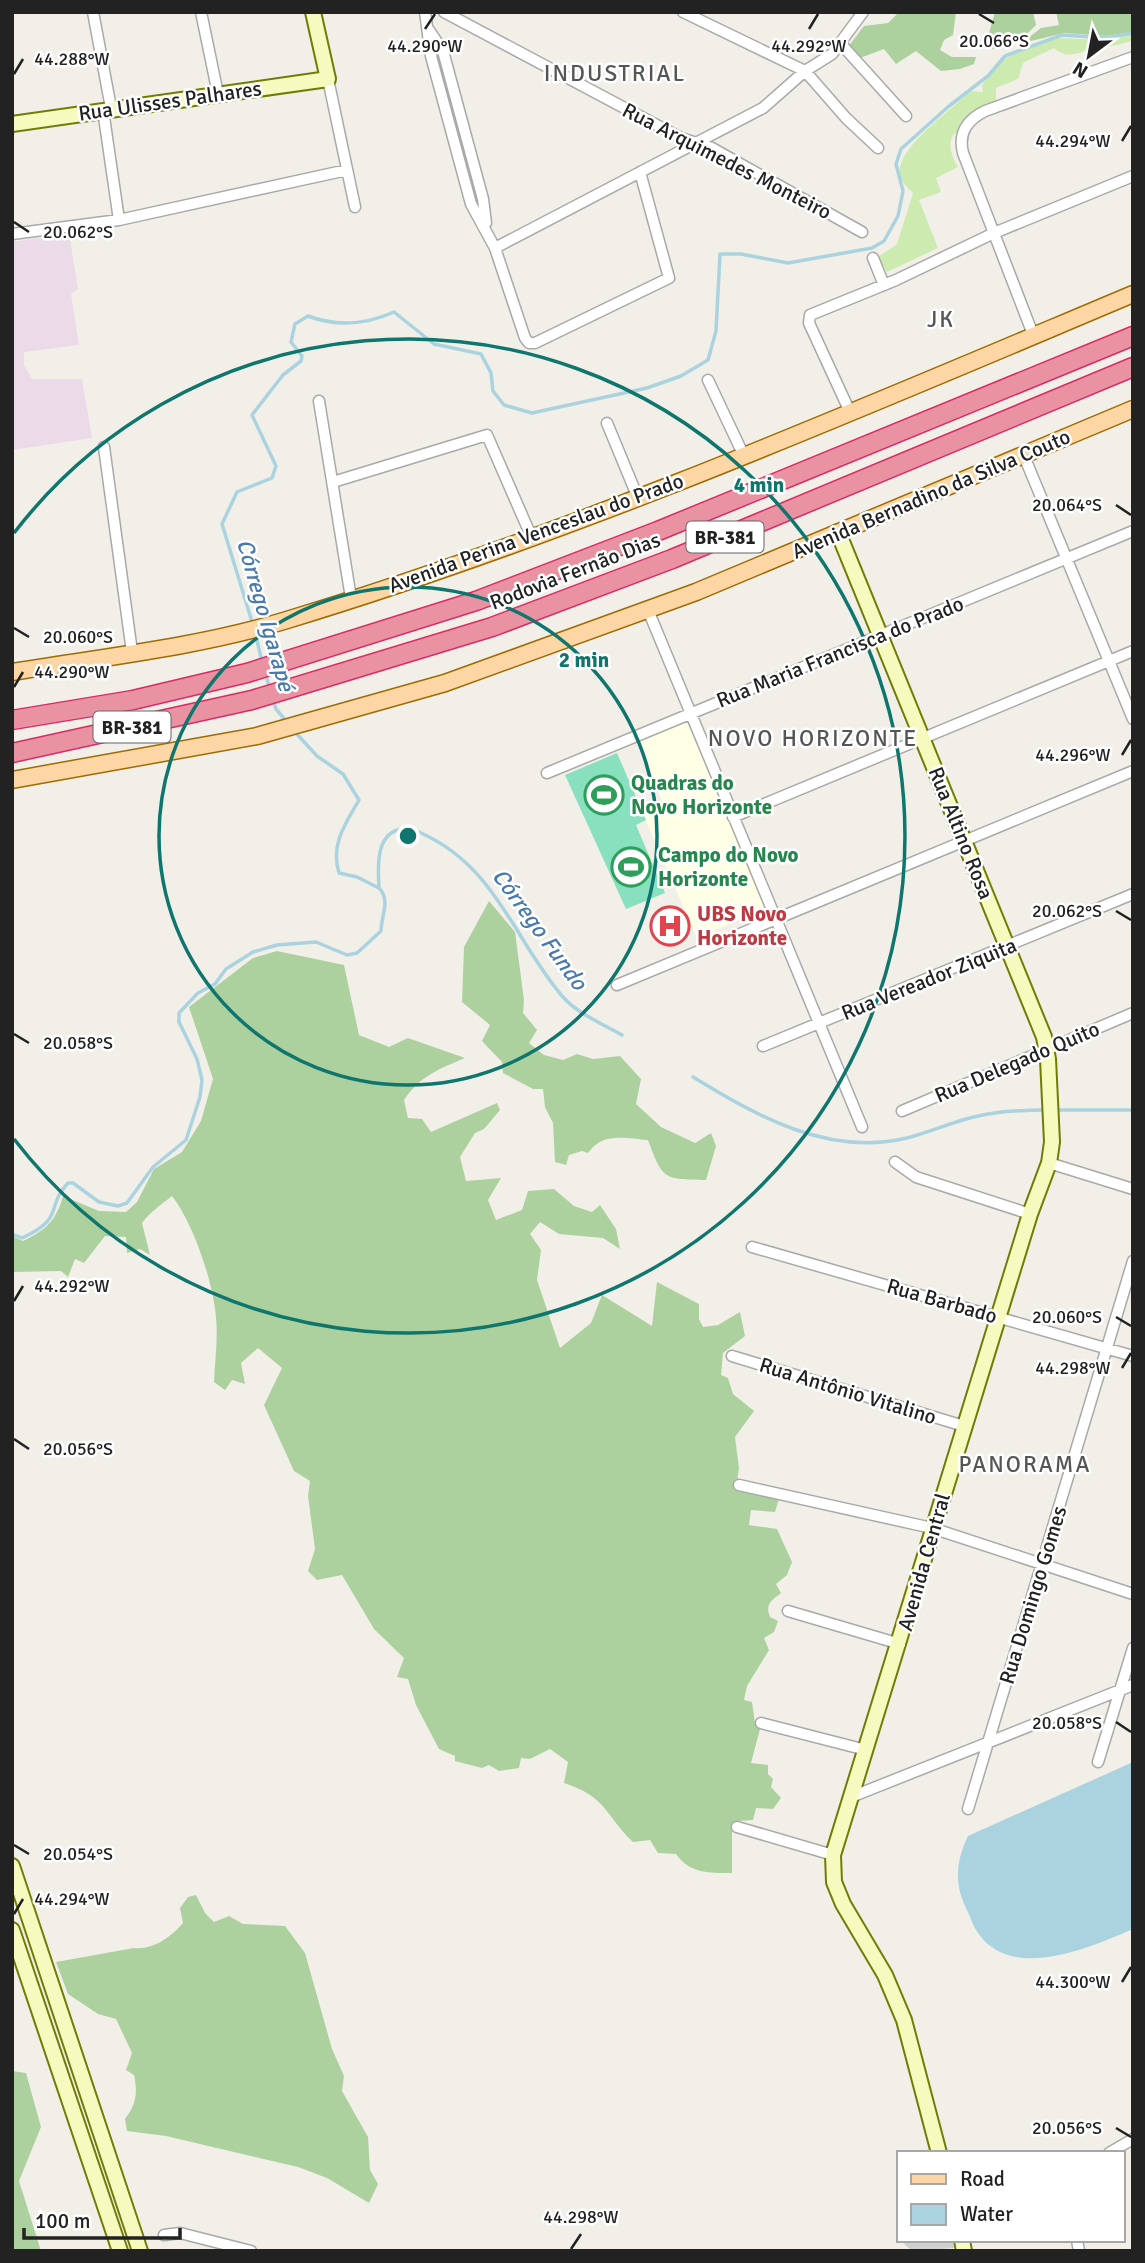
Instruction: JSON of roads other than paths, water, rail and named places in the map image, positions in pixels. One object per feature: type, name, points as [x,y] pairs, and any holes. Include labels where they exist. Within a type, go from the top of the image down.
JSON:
[{"type":"highway","points":[[1048,368],[1133,324]]},
{"type":"highway","name":"Rodovia Fernão Dias","points":[[12,720],[133,701],[247,673],[476,601],[658,531],[1048,368],[1133,336]]},
{"type":"highway","name":"Rodovia Fernão Dias","points":[[12,753],[252,700],[492,627],[659,564],[1133,367]]},
{"type":"main road","name":"Avenida Perina Venceslau do Prado","points":[[12,672],[226,635],[286,621],[532,538],[638,498],[1133,294]]},
{"type":"main road","name":"Avenida Bernadino da Silva Couto","points":[[12,780],[292,728],[507,663],[648,610],[1133,410]]},
{"type":"street","points":[[93,12],[119,220]]},
{"type":"street","points":[[201,12],[218,94]]},
{"type":"street","points":[[313,12],[355,207]]},
{"type":"street","points":[[425,12],[429,30],[443,51],[483,199],[486,226],[529,343],[536,343],[670,278],[640,172]]},
{"type":"street","name":"Rua Arquimedes Monteiro","points":[[444,12],[681,138],[696,142],[862,232]]},
{"type":"street","points":[[683,12],[805,71],[846,118],[878,148]]},
{"type":"street","points":[[495,248],[763,108],[805,71],[832,54],[863,12]]},
{"type":"street","points":[[841,44],[906,116]]},
{"type":"street","points":[[1034,337],[963,153],[965,129],[974,117],[985,111],[1133,57]]},
{"type":"street","name":"Rua Ulisses Palhares","points":[[12,124],[328,79]]},
{"type":"street","points":[[12,234],[119,220],[347,170]]},
{"type":"street","points":[[850,411],[809,317],[994,233],[1133,176]]},
{"type":"street","points":[[873,258],[884,285]]},
{"type":"street","points":[[708,380],[744,456]]},
{"type":"street","points":[[319,401],[351,598]]},
{"type":"street","points":[[607,423],[638,498]]},
{"type":"street","points":[[333,482],[486,435],[532,538]]},
{"type":"street","points":[[104,447],[132,652]]},
{"type":"street","points":[[1024,456],[1133,719]]},
{"type":"street","name":"Rua Maria Francisca do Prado","points":[[547,773],[1133,531]]},
{"type":"street","name":"Rua Altino Rosa","points":[[838,532],[1047,1049],[1052,1125]]},
{"type":"street","points":[[648,610],[862,1127]]},
{"type":"street","points":[[733,817],[1133,651]]},
{"type":"street","points":[[617,985],[1133,771]]},
{"type":"street","name":"Rua Vereador Ziquita","points":[[763,1046],[1133,894]]},
{"type":"street","name":"Rua Delegado Quito","points":[[902,1111],[1133,1013]]},
{"type":"street","name":"Avenida Central","points":[[833,1855],[1030,1214],[1049,1163],[1052,1125]]},
{"type":"street","points":[[895,1162],[916,1177],[1030,1214]]},
{"type":"street","points":[[1049,1163],[1133,1189]]},
{"type":"street","name":"Rua Barbado","points":[[751,1247],[1133,1356]]},
{"type":"street","name":"Rua Domingo Gomes","points":[[968,1809],[1133,1261]]},
{"type":"street","name":"Rua Antônio Vitalino","points":[[732,1356],[964,1426]]},
{"type":"street","points":[[739,1485],[932,1528],[1133,1594]]},
{"type":"street","points":[[788,1611],[900,1644]]},
{"type":"street","points":[[1098,1762],[1133,1648]]},
{"type":"street","points":[[851,1797],[1133,1685]]},
{"type":"street","points":[[761,1723],[866,1750]]},
{"type":"street","points":[[737,1827],[833,1855],[834,1882],[843,1904],[885,1975],[904,2020],[938,2151]]},
{"type":"street","points":[[12,1866],[140,2251]]},
{"type":"street","points":[[12,1930],[120,2251]]},
{"type":"street","points":[[1112,2151],[1133,2138]]},
{"type":"street","points":[[164,2235],[180,2233],[251,2251]]},
{"type":"water","points":[[1133,1762],[1133,1929],[1095,1945],[1052,1957],[1010,1956],[993,1948],[976,1930],[962,1899],[958,1872],[968,1836]]},
{"type":"waterway","name":"Córrego Igarapé","points":[[253,625],[222,524],[237,492],[272,478],[276,466],[252,415],[283,375],[301,361],[302,356],[291,342],[295,324],[308,316],[330,322],[351,323],[372,320],[394,312],[434,344],[481,354],[491,373],[493,391],[504,405],[532,413],[647,388],[681,376],[708,360],[716,331],[720,254],[741,254],[788,263],[872,248],[884,241],[898,216],[903,191],[896,164],[901,149],[988,76],[1005,56],[1062,35],[1106,38],[1133,33]]},
{"type":"waterway","name":"Córrego Igarapé","points":[[255,632],[262,662]]},
{"type":"waterway","name":"Córrego Igarapé","points":[[265,673],[270,689]]},
{"type":"waterway","name":"Córrego Igarapé","points":[[273,700],[276,709],[287,722]]},
{"type":"waterway","name":"Córrego Igarapé","points":[[294,731],[317,756],[343,774],[359,800],[338,843],[336,853],[339,873],[357,877],[379,888]]},
{"type":"waterway","name":"Córrego Fundo","points":[[12,1234],[22,1238],[45,1224],[61,1191],[68,1183],[73,1183],[99,1202],[118,1206],[127,1203],[153,1167],[186,1140],[200,1097],[202,1080],[197,1059],[179,1022],[179,1013],[198,993],[215,984],[226,969],[253,952],[277,945],[316,942],[347,955],[357,953],[381,931],[385,903],[379,888],[380,853],[386,838],[401,829],[413,830],[431,838],[473,870],[505,911],[563,997],[583,1014],[622,1035]]},
{"type":"waterway","points":[[693,1077],[742,1106],[794,1129],[849,1142],[907,1138],[986,1114],[1047,1110]]},
{"type":"waterway","points":[[1054,1110],[1133,1110]]},
{"type":"place","name":"Quadras do Novo Horizonte","points":[[604,795]]},
{"type":"place","name":"Campo do Novo Horizonte","points":[[631,867]]},
{"type":"place","name":"UBS Novo Horizonte","points":[[670,926]]},
{"type":"district","name":"INDUSTRIAL","points":[[615,73]]},
{"type":"district","name":"JK","points":[[941,319]]},
{"type":"district","name":"NOVO HORIZONTE","points":[[813,738]]},
{"type":"district","name":"PANORAMA","points":[[1025,1464]]}]
